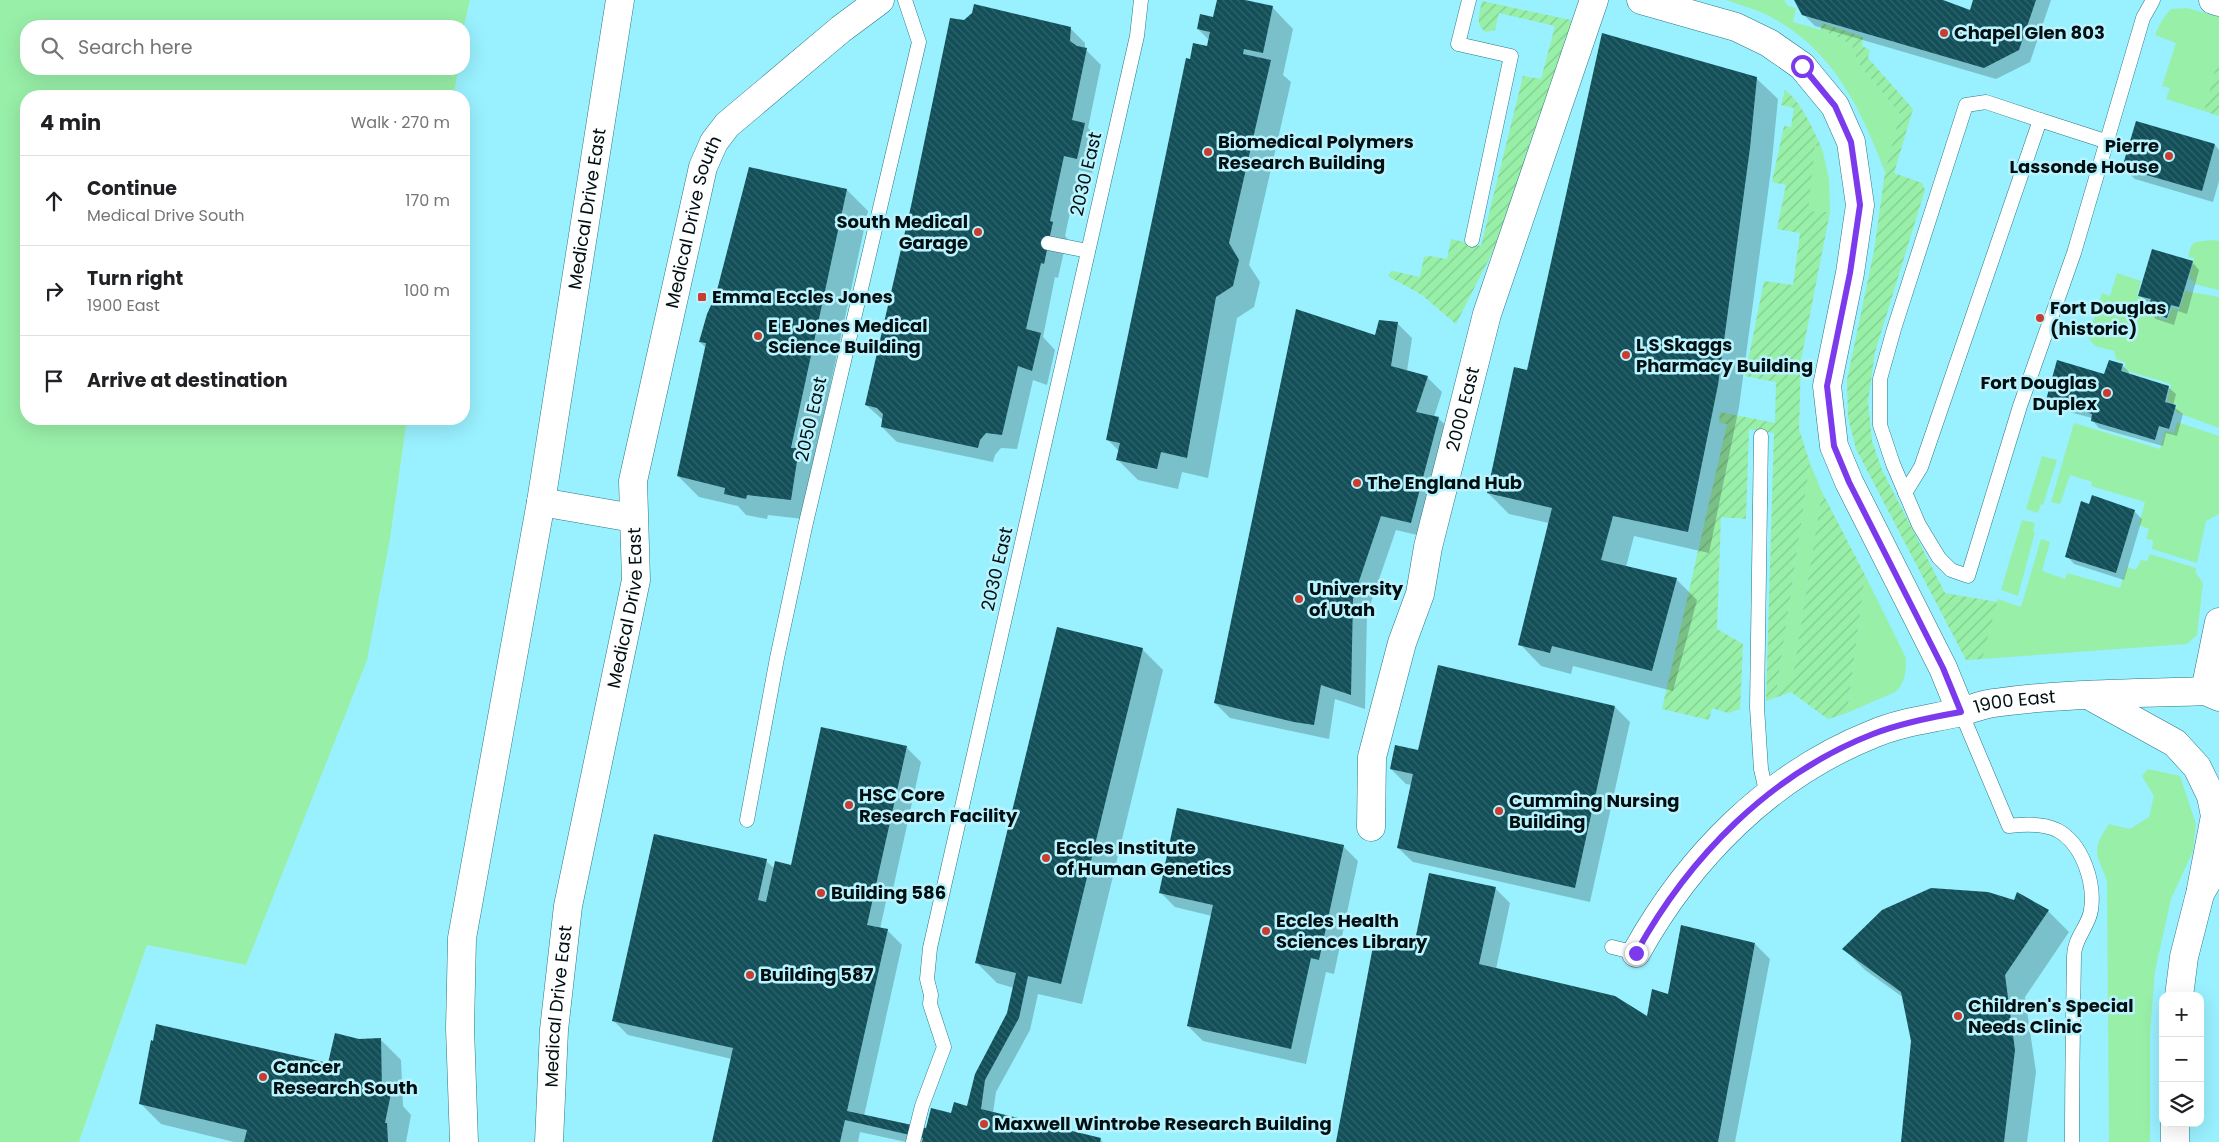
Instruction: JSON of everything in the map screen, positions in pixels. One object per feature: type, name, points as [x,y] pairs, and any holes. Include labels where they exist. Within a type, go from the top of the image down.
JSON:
[{"type":"street","name":"Medical Drive East","points":[[549,1142],[554,1030],[568,906],[636,580],[636,543],[633,518],[541,502],[620,0]]},
{"type":"street","name":"Medical Drive South","points":[[633,518],[633,481],[703,167],[714,142],[727,125],[841,29],[880,0]]},
{"type":"street","name":"2000 East","points":[[1371,827],[1372,757],[1402,643],[1420,594],[1428,547],[1487,314],[1594,0]]},
{"type":"street","points":[[1641,0],[1736,27],[1769,43],[1802,66],[1835,106],[1851,142],[1860,205],[1850,273],[1827,386],[1834,446],[1849,482],[1943,668],[1961,712]]},
{"type":"street","points":[[2213,0],[2219,2]]},
{"type":"street","points":[[464,1142],[460,1028],[462,938],[541,502]]},
{"type":"street","points":[[2212,694],[2219,622]]},
{"type":"street","name":"1900 East","points":[[1624,950],[1730,828],[1766,795],[1809,764],[1874,733],[1919,720],[1961,712],[1992,703],[2088,695],[2212,694]]},
{"type":"street","points":[[2088,695],[2175,742],[2197,767],[2211,796],[2215,816],[2200,894],[2184,957],[2180,992]]},
{"type":"street","points":[[2200,894],[2219,860]]},
{"type":"street","points":[[2175,1127],[2175,1142]]},
{"type":"lane","name":"2050 East","points":[[747,820],[777,658],[805,527],[919,42],[904,0]]},
{"type":"lane","name":"2030 East","points":[[913,1142],[922,1106],[944,1047],[930,1004],[931,995],[928,979],[930,948],[1136,36],[1141,0]]},
{"type":"lane","points":[[1469,0],[1458,44],[1511,56],[1472,240]]},
{"type":"lane","points":[[2106,141],[1986,102],[1966,105],[1900,311],[1880,379],[1880,425],[1919,525],[1939,558],[1951,570],[1968,576],[2020,406],[2074,253],[2143,18],[2154,0]]},
{"type":"lane","points":[[1905,493],[1921,467],[2040,120]]},
{"type":"lane","points":[[1048,243],[1088,251]]},
{"type":"lane","points":[[1761,436],[1757,707],[1760,769],[1766,795]]},
{"type":"lane","points":[[1961,712],[2009,826],[2034,824],[2057,830],[2073,843],[2089,876],[2092,898],[2091,912],[2074,947],[2072,1142]]},
{"type":"shaded area","name":"University of Utah","points":[[470,0],[2219,0],[2219,1142],[79,1142],[147,945],[246,965],[390,539],[406,425],[470,425],[470,90],[455,90],[457,75],[470,75],[470,20],[465,20]]},
{"type":"green space","points":[[0,0],[470,0],[465,20],[20,20],[20,75],[457,75],[455,90],[20,90],[20,425],[406,425],[390,539],[367,660],[246,965],[147,945],[79,1142],[0,1142]]},
{"type":"green space","points":[[1726,0],[1784,0],[1788,6],[1796,8],[1793,22],[1821,30],[1840,38],[1852,46],[1859,64],[1900,114],[1885,172],[1855,104],[1828,63],[1811,45],[1769,16]]},
{"type":"green space","points":[[1482,1],[1571,20],[1573,28],[1493,251],[1456,324],[1422,295],[1388,276],[1392,271],[1420,277],[1424,257],[1447,259],[1451,239],[1481,246],[1523,76],[1541,79],[1555,26],[1499,13],[1495,30],[1486,32],[1482,29],[1479,22]]},
{"type":"green space","points":[[2187,8],[2219,17],[2219,60],[2204,111],[2166,99],[2170,88],[2162,86],[2176,43],[2155,35],[2162,20],[2171,9]]},
{"type":"green space","points":[[1822,23],[1863,37],[1862,46],[1870,50],[1868,58],[1913,109],[1894,173],[1922,183],[1925,190],[1875,352],[1868,401],[1872,441],[1882,470],[1945,593],[1997,602],[1982,659],[1966,660],[1856,449],[1848,417],[1847,380],[1874,251],[1885,172],[1900,114],[1859,64],[1852,46],[1840,38],[1821,30]]},
{"type":"green space","points":[[2219,60],[2219,116],[2204,111]]},
{"type":"green space","points":[[1785,90],[1802,109],[1822,148],[1815,146],[1808,211],[1830,212],[1801,360],[1799,429],[1810,463],[1777,687],[1792,682],[1822,492],[1865,575],[1847,713],[1828,719],[1791,692],[1766,701],[1774,433],[1749,429],[1746,519],[1721,517],[1717,629],[1743,644],[1740,709],[1728,713],[1712,708],[1709,720],[1662,709],[1727,424],[1719,423],[1720,412],[1775,423],[1776,382],[1745,376],[1764,281],[1793,285],[1800,233],[1777,229],[1786,185],[1772,182],[1784,126],[1791,127],[1794,108],[1781,105]]},
{"type":"green space","points":[[1815,146],[1822,148],[1829,179],[1830,212],[1807,211]]},
{"type":"green space","points":[[2219,241],[2219,290],[2194,284],[2194,281],[2189,279],[2194,258],[2188,257],[2191,246],[2195,242]]},
{"type":"green space","points":[[2117,273],[2141,281],[2137,296],[2148,301],[2146,313],[2167,320],[2172,308],[2179,310],[2185,291],[2219,297],[2219,428],[2176,412],[2177,405],[2167,401],[2171,384],[2124,370],[2126,363],[2116,359],[2114,351],[2095,346],[2088,337],[2102,293],[2110,296]]},
{"type":"green space","points":[[2177,422],[2219,436],[2219,514],[2206,521],[2197,563],[2152,549],[2153,540],[2146,539],[2149,529],[2139,525],[2145,502],[2091,486],[2092,482],[2070,475],[2060,504],[2051,502],[2074,423],[2160,449],[2165,431],[2174,433]]},
{"type":"green space","points":[[2042,456],[2057,460],[2043,505],[2041,504],[2038,513],[2026,509]]},
{"type":"green space","points":[[1810,463],[1822,492],[1792,683],[1777,687]]},
{"type":"green space","points":[[2022,520],[2035,523],[2033,531],[2035,532],[2018,596],[2001,590]]},
{"type":"green space","points":[[2041,539],[2050,542],[2042,571],[2065,579],[2067,573],[2120,588],[2127,567],[2136,570],[2141,560],[2147,561],[2150,554],[2196,568],[2196,573],[2203,583],[2197,635],[2187,644],[1982,659],[1981,652],[1998,599],[2021,607]]},
{"type":"green space","points":[[1865,575],[1906,658],[1905,672],[1901,685],[1895,692],[1847,713]]},
{"type":"green space","points":[[2148,769],[2180,776],[2196,824],[2193,851],[2171,899],[2155,971],[2150,1033],[2150,1142],[2109,1142],[2107,881],[2098,858],[2097,847],[2109,824],[2130,829],[2149,817],[2154,796],[2142,776]]},
{"type":"building","name":"Biomedical Polymers Research Building","points":[[1217,0],[1245,0],[1273,6],[1263,53],[1244,49],[1243,54],[1271,60],[1229,243],[1239,260],[1233,286],[1216,297],[1187,458],[1161,452],[1157,469],[1116,460],[1120,443],[1106,440],[1186,58],[1190,59],[1193,43],[1207,46],[1210,32],[1197,29],[1200,14],[1213,17]]},
{"type":"building","name":"Chapel Glen 803","points":[[1794,0],[1943,0],[1970,10],[1973,0],[2036,0],[2019,50],[1984,68],[1802,15]]},
{"type":"building","name":"South Medical Garage","points":[[974,4],[1071,27],[1070,41],[1077,46],[1087,48],[1072,120],[1085,123],[1077,159],[1064,156],[1050,221],[1053,222],[1044,264],[1041,263],[1026,329],[1041,333],[1032,371],[1018,366],[1002,435],[986,433],[980,440],[978,448],[881,427],[883,414],[877,408],[865,405],[911,206],[950,18],[964,20],[972,13]]},
{"type":"building","name":"L S Skaggs Pharmacy Building","points":[[1602,33],[1757,77],[1750,148],[1718,385],[1688,532],[1613,516],[1601,560],[1677,578],[1652,671],[1552,646],[1550,653],[1518,645],[1552,508],[1487,493],[1514,367],[1527,370]]},
{"type":"building","name":"Pierre Lassonde House","points":[[2136,121],[2215,144],[2202,191],[2122,168]]},
{"type":"building","name":"E E Jones Medical Science Building","points":[[749,167],[847,189],[791,448],[799,448],[791,500],[747,495],[746,499],[724,494],[725,488],[677,476],[706,343],[699,342],[707,314],[716,294]]},
{"type":"building","points":[[2152,249],[2193,261],[2179,307],[2171,305],[2167,318],[2147,312],[2151,299],[2138,296]]},
{"type":"building","points":[[1296,309],[1375,335],[1379,320],[1398,322],[1391,366],[1428,376],[1416,412],[1439,417],[1411,523],[1381,516],[1353,599],[1351,695],[1321,685],[1314,725],[1214,703]]},
{"type":"building","name":"Fort Douglas Duplex","points":[[2057,360],[2104,374],[2109,360],[2123,364],[2121,371],[2169,386],[2165,402],[2176,405],[2169,429],[2159,426],[2155,440],[2091,421],[2092,414],[2046,400]]},
{"type":"building","points":[[2092,495],[2135,510],[2116,573],[2065,557],[2081,501],[2089,504]]},
{"type":"building","points":[[1057,627],[1143,648],[1061,984],[1028,976],[1019,1018],[985,1080],[981,1109],[1101,1138],[1100,1142],[922,1142],[923,1138],[845,1120],[840,1142],[712,1142],[733,1048],[612,1021],[654,834],[767,859],[758,900],[766,902],[775,861],[791,865],[821,727],[907,746],[867,925],[888,929],[847,1111],[926,1128],[931,1108],[951,1113],[954,1102],[967,1106],[975,1074],[1007,1013],[1016,973],[975,963]]},
{"type":"building","name":"Cumming Nursing Building","points":[[1438,665],[1615,706],[1575,888],[1397,848],[1413,774],[1390,769],[1395,745],[1418,750]]},
{"type":"building","name":"Eccles Health Sciences Library","points":[[1177,808],[1344,845],[1319,960],[1311,958],[1291,1049],[1187,1026],[1213,905],[1159,893]]},
{"type":"building","points":[[1429,873],[1496,887],[1479,964],[1615,996],[1647,1016],[1652,989],[1668,994],[1681,925],[1755,943],[1718,1142],[1336,1142],[1374,941],[1413,950]]},
{"type":"building","name":"Children's Special Needs Clinic","points":[[1931,888],[1988,892],[2014,900],[2017,892],[2049,910],[2005,975],[2015,1050],[2004,1142],[1901,1142],[1911,1041],[1901,992],[1842,949],[1882,910]]},
{"type":"building","name":"Cancer Research South","points":[[156,1024],[328,1063],[335,1033],[359,1039],[381,1038],[382,1091],[391,1093],[385,1123],[387,1123],[388,1142],[244,1142],[247,1130],[139,1104],[151,1040],[153,1041]]},
{"type":"place","name":"Chapel Glen 803","points":[[1944,33]]},
{"type":"place","name":"Biomedical Polymers Research Building","points":[[1208,152]]},
{"type":"place","name":"Pierre Lassonde House","points":[[2169,156]]},
{"type":"place","name":"South Medical Garage","points":[[978,232]]},
{"type":"place","name":"Emma Eccles Jones","points":[[702,297]]},
{"type":"place","name":"Fort Douglas (historic)","points":[[2040,318]]},
{"type":"place","name":"E E Jones Medical Science Building","points":[[758,336]]},
{"type":"place","name":"L S Skaggs Pharmacy Building","points":[[1626,355]]},
{"type":"place","name":"Fort Douglas Duplex","points":[[2107,393]]},
{"type":"place","name":"The England Hub","points":[[1357,483]]},
{"type":"place","name":"University of Utah","points":[[1299,599]]},
{"type":"place","name":"HSC Core Research Facility","points":[[849,805]]},
{"type":"place","name":"Cumming Nursing Building","points":[[1499,811]]},
{"type":"place","name":"Eccles Institute of Human Genetics","points":[[1046,858]]},
{"type":"place","name":"Building 586","points":[[821,893]]},
{"type":"place","name":"Eccles Health Sciences Library","points":[[1266,931]]},
{"type":"place","name":"Building 587","points":[[750,975]]},
{"type":"place","name":"Children's Special Needs Clinic","points":[[1958,1016]]},
{"type":"place","name":"Cancer Research South","points":[[263,1077]]},
{"type":"place","name":"Maxwell Wintrobe Research Building","points":[[984,1124]]},
{"type":"route","points":[[1636,953],[1648,930],[1675,891],[1730,828],[1766,795],[1809,764],[1874,733],[1919,720],[1961,712],[1943,668],[1849,482],[1834,446],[1827,386],[1850,273],[1860,205],[1851,142],[1835,106],[1802,66]]}]
